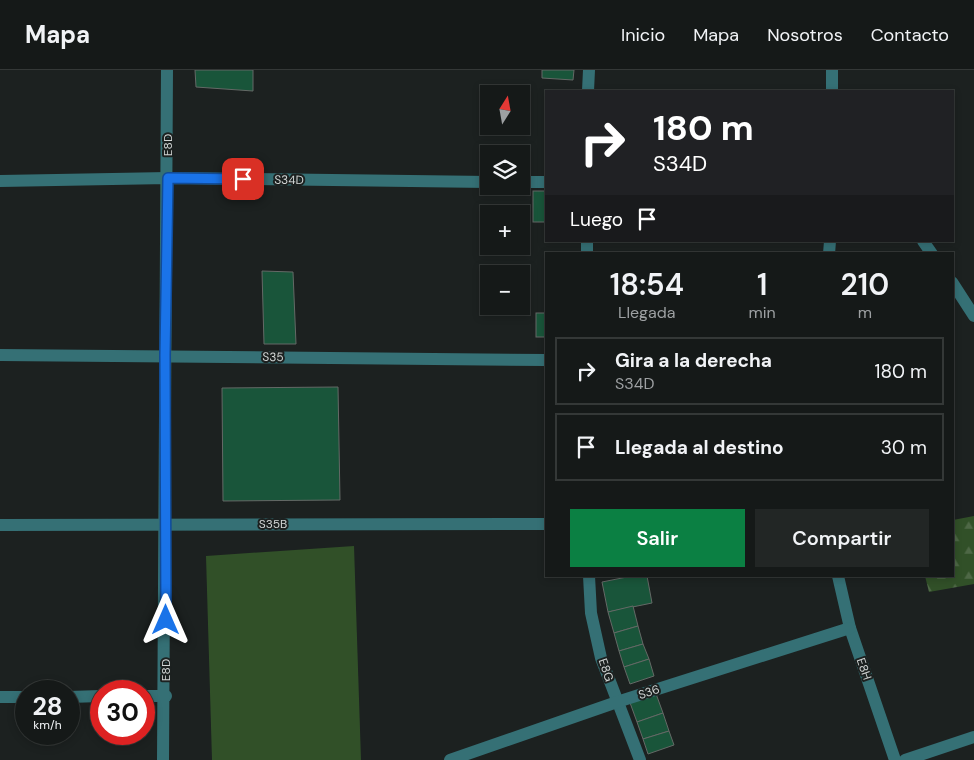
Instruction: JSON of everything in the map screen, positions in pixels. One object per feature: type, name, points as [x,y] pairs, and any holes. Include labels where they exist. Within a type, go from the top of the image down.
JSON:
[{"type":"street","name":"E8D","points":[[164,760],[166,696],[165,355],[168,70]]},
{"type":"street","points":[[588,90],[589,70]]},
{"type":"street","points":[[832,70],[832,90]]},
{"type":"street","name":"S34D","points":[[0,180],[168,178],[480,182]]},
{"type":"street","points":[[530,182],[545,182]]},
{"type":"street","points":[[954,285],[974,316]]},
{"type":"street","name":"S35","points":[[0,355],[165,355],[545,360]]},
{"type":"street","name":"S35B","points":[[0,525],[545,524]]},
{"type":"street","name":"E8G","points":[[589,577],[593,622],[601,658],[640,760]]},
{"type":"street","name":"E8H","points":[[838,577],[850,628],[895,760]]},
{"type":"street","name":"S36","points":[[450,760],[618,702],[850,628]]},
{"type":"street","points":[[0,696],[15,696]]},
{"type":"street","points":[[155,696],[166,696]]},
{"type":"street","points":[[905,760],[974,738]]},
{"type":"green space","points":[[974,516],[974,584],[929,592],[925,577],[954,577],[954,520]]},
{"type":"green space","points":[[354,546],[361,760],[212,760],[206,556]]},
{"type":"building","points":[[195,70],[253,70],[253,91],[196,87]]},
{"type":"building","points":[[542,70],[574,70],[573,80],[542,78]]},
{"type":"building","points":[[533,191],[545,191],[545,222],[533,222]]},
{"type":"building","points":[[262,271],[293,272],[296,344],[264,344]]},
{"type":"building","points":[[536,313],[545,313],[545,337],[536,337]]},
{"type":"building","points":[[338,387],[340,500],[223,501],[222,388]]},
{"type":"building","points":[[627,577],[647,577],[652,603],[608,612],[602,582]]},
{"type":"building","points":[[633,606],[638,626],[614,633],[608,612]]},
{"type":"building","points":[[638,626],[643,644],[619,651],[614,633]]},
{"type":"building","points":[[643,644],[649,659],[624,667],[619,651]]},
{"type":"building","points":[[649,659],[654,676],[630,684],[624,667]]},
{"type":"building","points":[[655,691],[663,713],[637,722],[629,700]]},
{"type":"building","points":[[663,713],[669,731],[643,739],[637,722]]},
{"type":"building","points":[[669,731],[674,745],[648,754],[643,739]]},
{"type":"route","points":[[166,620],[165,355],[168,178],[243,179]]}]
